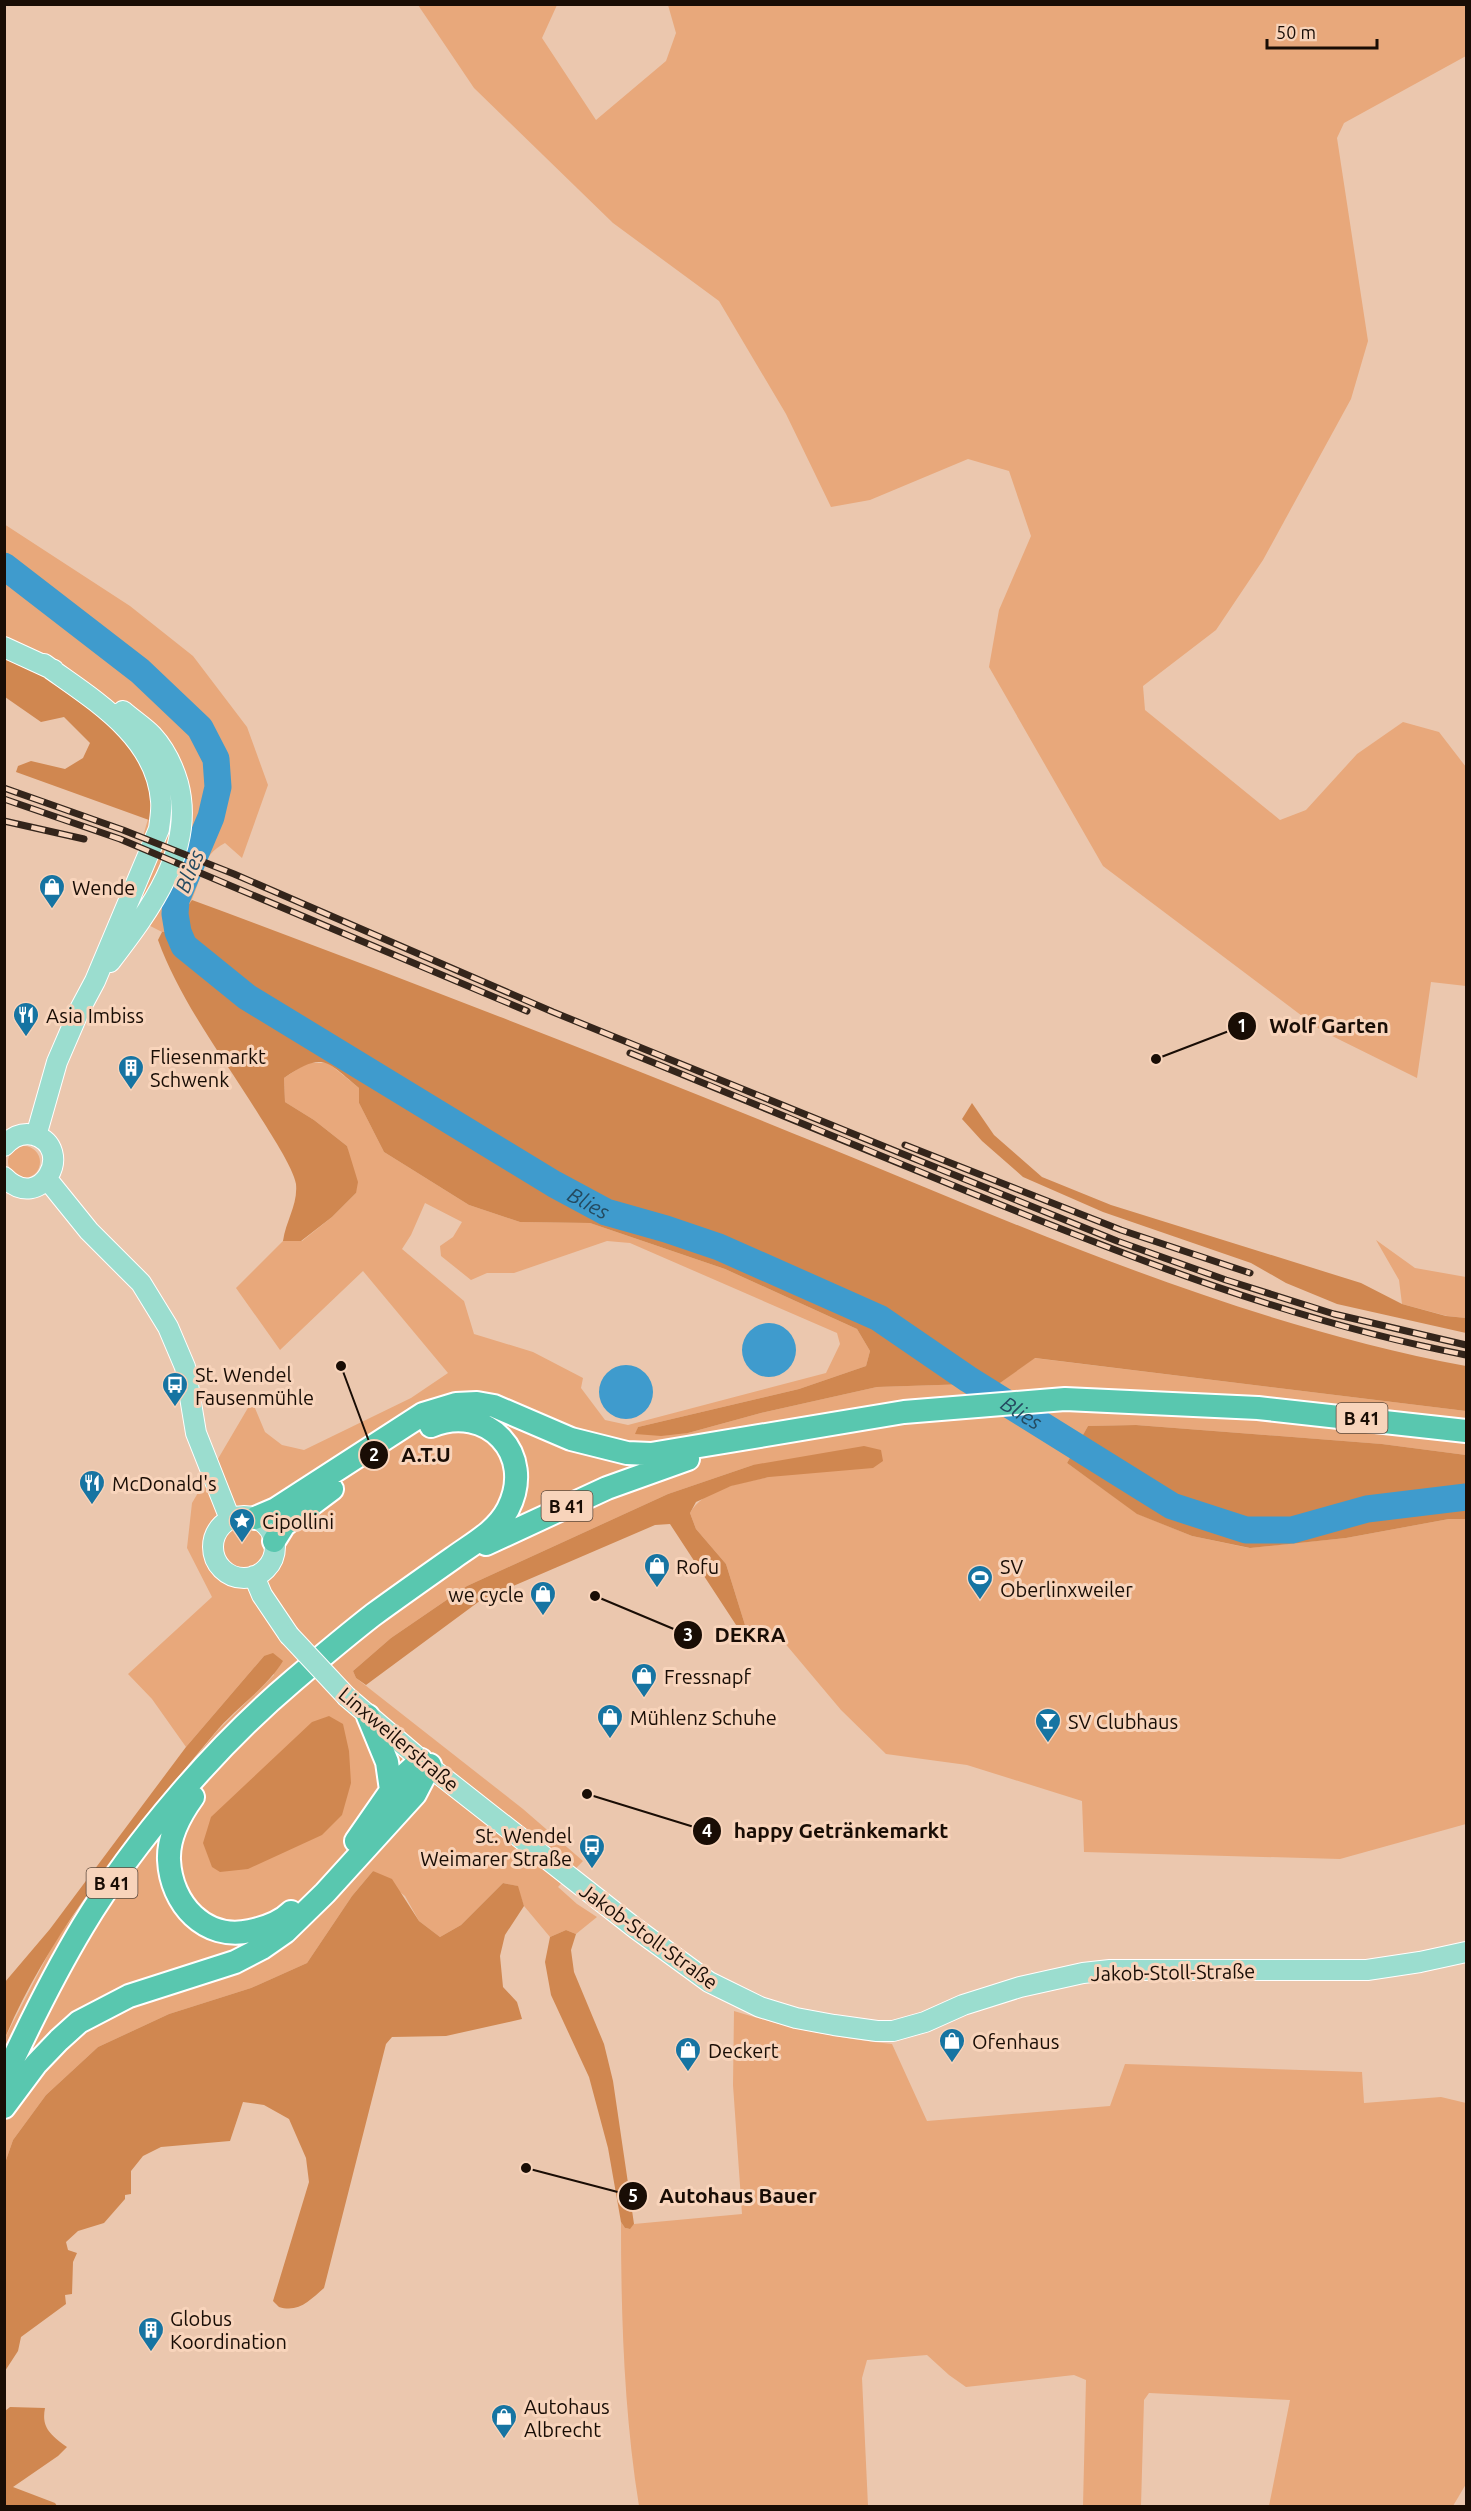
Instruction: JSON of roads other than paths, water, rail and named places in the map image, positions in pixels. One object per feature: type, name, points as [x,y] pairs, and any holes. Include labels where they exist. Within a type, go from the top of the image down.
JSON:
[{"type":"highway","name":"B 41","points":[[4,2079],[53,1978],[84,1924],[117,1876],[186,1787],[293,1680],[373,1615],[488,1543],[550,1513],[607,1488],[720,1448],[777,1433],[893,1414],[975,1406],[1065,1399],[1258,1408],[1467,1431]]},
{"type":"highway","points":[[255,1518],[276,1509],[423,1414],[456,1404],[477,1402],[494,1406],[571,1438],[627,1453],[651,1454],[681,1451],[777,1433]]},
{"type":"highway","points":[[274,1542],[284,1525],[404,1439],[452,1419],[481,1424],[494,1431],[506,1443],[514,1458],[516,1477],[514,1495],[499,1523],[373,1615]]},
{"type":"highway","points":[[258,1713],[204,1779],[183,1811],[172,1837],[169,1859],[172,1882],[183,1905],[198,1921],[217,1932],[238,1934],[260,1929],[286,1916],[316,1887],[361,1834],[397,1782],[425,1763]]},
{"type":"highway","points":[[368,1716],[387,1762],[391,1790]]},
{"type":"highway","points":[[4,2107],[36,2064],[79,2022],[129,1996],[235,1962],[262,1948],[285,1932],[325,1893],[415,1794],[425,1763]]},
{"type":"main road","points":[[4,647],[44,664],[113,715],[164,767],[181,795],[182,831],[177,852],[133,931],[95,981]]},
{"type":"main road","points":[[36,1136],[57,1062],[95,981],[159,829],[164,767]]},
{"type":"main road","points":[[4,1146],[18,1136],[36,1136],[43,1140],[52,1155],[53,1163],[47,1179],[41,1184],[26,1189],[11,1184],[4,1177]]},
{"type":"main road","points":[[47,1179],[89,1231],[141,1283],[168,1327],[185,1366],[196,1433],[230,1520]]},
{"type":"main road","points":[[240,1516],[255,1518],[270,1530],[274,1542],[271,1562],[262,1572],[254,1576],[243,1578],[233,1576],[216,1560],[213,1542],[216,1534],[230,1520],[240,1516]]},
{"type":"main road","name":"Linxweilerstraße","points":[[254,1576],[262,1595],[289,1635],[346,1698],[571,1878]]},
{"type":"main road","name":"Jakob-Stoll-Straße","points":[[571,1878],[709,1982],[733,1995],[760,2007],[796,2018],[877,2031],[910,2027],[963,2005],[1020,1987],[1083,1973],[1110,1970],[1367,1970],[1467,1952]]},
{"type":"water","points":[[769,1323],[779,1325],[788,1331],[794,1340],[796,1350],[794,1360],[788,1369],[779,1375],[769,1377],[759,1375],[750,1369],[744,1360],[742,1350],[744,1340],[750,1331],[759,1325]]},
{"type":"water","points":[[626,1365],[636,1367],[645,1373],[651,1382],[653,1392],[651,1402],[645,1411],[636,1417],[626,1419],[616,1417],[607,1411],[601,1402],[599,1392],[601,1382],[607,1373],[616,1367]]},
{"type":"waterway","name":"Blies","points":[[4,566],[140,671],[200,728],[216,759],[218,787],[211,817],[176,900],[175,914],[178,932],[184,946],[247,997],[554,1184],[606,1212],[719,1247],[879,1318],[968,1379],[1172,1506],[1246,1530],[1292,1530],[1367,1509],[1466,1497]]},
{"type":"railway","points":[[4,788],[123,830],[234,874],[553,1012],[1117,1241],[1226,1280],[1334,1314],[1466,1345]]},
{"type":"railway","points":[[4,799],[120,839],[527,1011]]},
{"type":"railway","points":[[4,821],[84,839]]},
{"type":"railway","points":[[630,1053],[1030,1217],[1152,1264],[1339,1325],[1466,1355]]},
{"type":"railway","points":[[905,1145],[1121,1230],[1250,1273]]},
{"type":"place","name":"Wende","points":[[52,910]]},
{"type":"place","name":"Asia Imbiss","points":[[26,1038]]},
{"type":"place","name":"Wolf Garten","points":[[1156,1059]]},
{"type":"place","name":"Fliesenmarkt Schwenk","points":[[131,1091]]},
{"type":"place","name":"A.T.U","points":[[341,1366]]},
{"type":"place","name":"St. Wendel Fausenmühle","points":[[175,1408]]},
{"type":"place","name":"McDonald's","points":[[92,1506]]},
{"type":"place","name":"Cipollini","points":[[242,1544]]},
{"type":"place","name":"Rofu","points":[[657,1589]]},
{"type":"place","name":"DEKRA","points":[[595,1596]]},
{"type":"place","name":"SV Oberlinxweiler","points":[[980,1601]]},
{"type":"place","name":"we cycle","points":[[543,1617]]},
{"type":"place","name":"Fressnapf","points":[[644,1699]]},
{"type":"place","name":"Mühlenz Schuhe","points":[[610,1740]]},
{"type":"place","name":"SV Clubhaus","points":[[1048,1744]]},
{"type":"place","name":"happy Getränkemarkt","points":[[587,1794]]},
{"type":"place","name":"St. Wendel Weimarer Straße","points":[[592,1870]]},
{"type":"place","name":"Ofenhaus","points":[[952,2064]]},
{"type":"place","name":"Deckert","points":[[688,2073]]},
{"type":"place","name":"Autohaus Bauer","points":[[526,2168]]},
{"type":"place","name":"Globus Koordination","points":[[151,2353]]},
{"type":"place","name":"Autohaus Albrecht","points":[[504,2440]]}]
